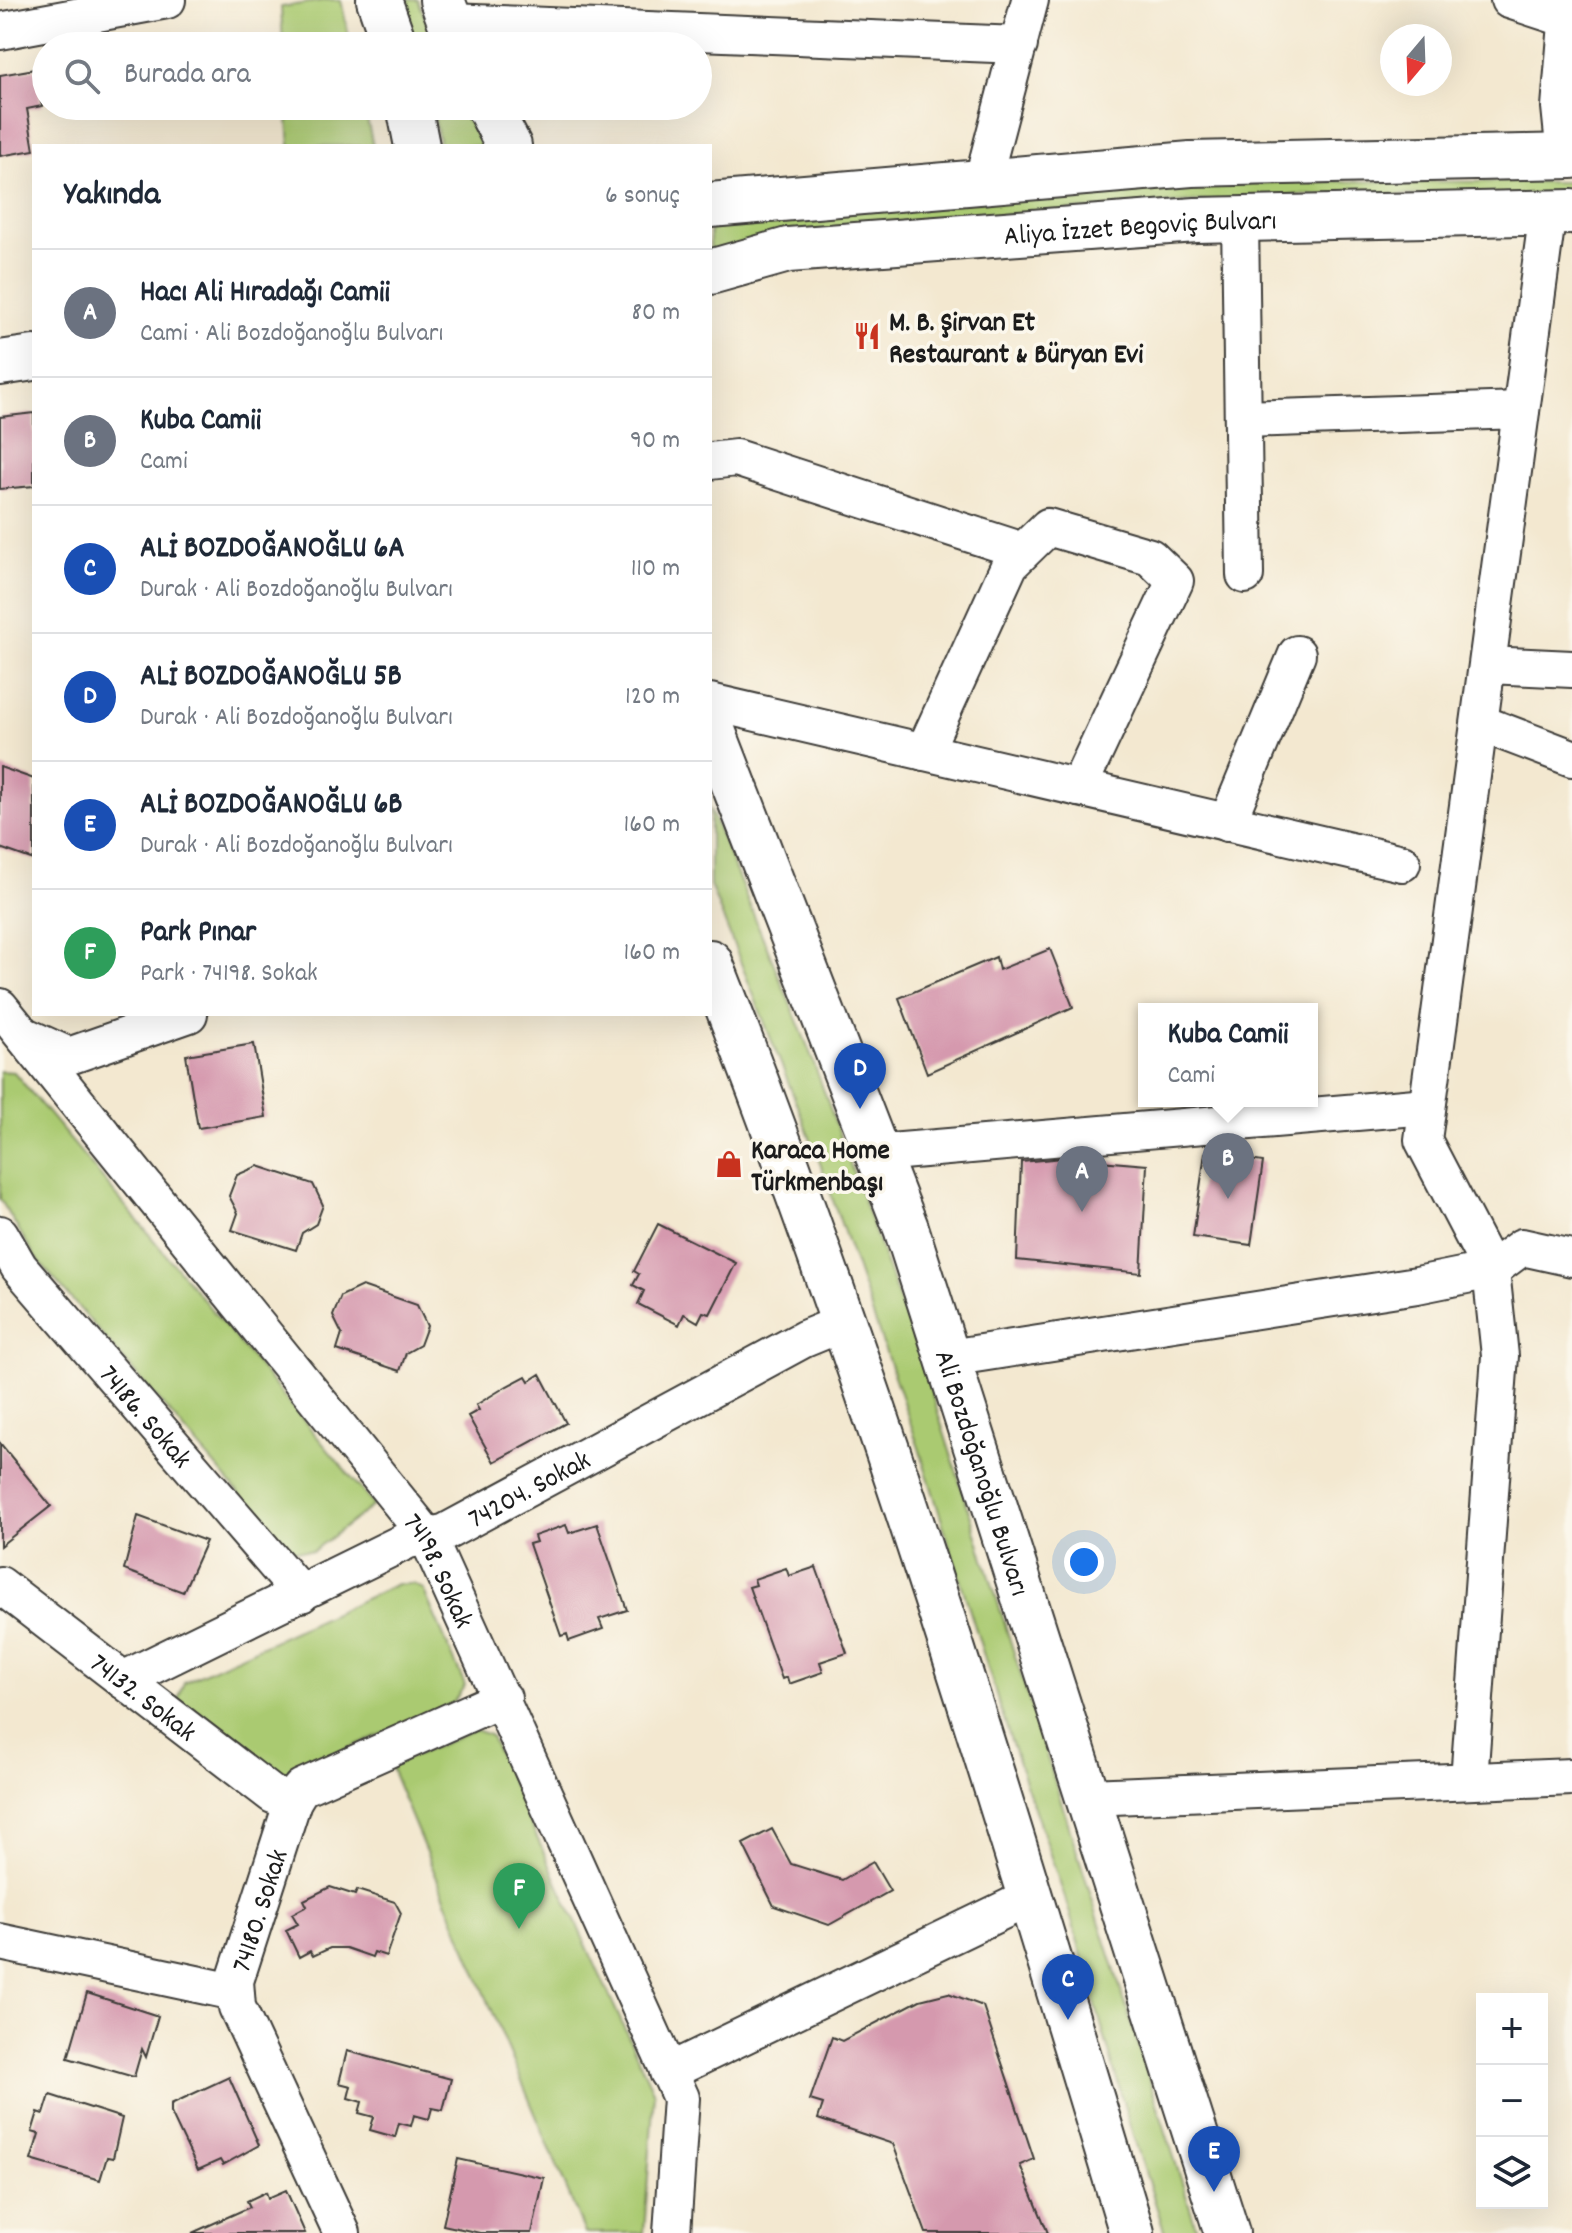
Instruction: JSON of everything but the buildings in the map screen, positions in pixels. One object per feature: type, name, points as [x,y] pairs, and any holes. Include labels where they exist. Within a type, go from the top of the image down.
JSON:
[{"type":"main road","points":[[379,0],[390,32]]},
{"type":"main road","points":[[412,120],[417,144]]},
{"type":"main road","points":[[495,120],[508,144]]},
{"type":"main road","name":"Aliya İzzet Begoviç Bulvarı","points":[[712,205],[1191,164],[1568,156]]},
{"type":"main road","name":"Aliya İzzet Begoviç Bulvarı","points":[[712,273],[788,250],[1240,219],[1560,212]]},
{"type":"main road","points":[[0,363],[32,358]]},
{"type":"main road","name":"Ali Bozdoğanoğlu Bulvarı","points":[[712,728],[878,1153],[949,1358],[1227,2233]]},
{"type":"main road","points":[[712,967],[792,1169],[1031,1897],[1132,2233]]},
{"type":"street","points":[[0,31],[167,0]]},
{"type":"street","points":[[982,183],[1030,0]]},
{"type":"street","points":[[1509,0],[1568,9],[1560,107],[1568,156]]},
{"type":"street","points":[[450,23],[683,32]]},
{"type":"street","points":[[712,33],[1019,45]]},
{"type":"street","points":[[1469,1780],[1500,1356],[1491,1270],[1423,1140],[1521,410],[1560,212]]},
{"type":"street","points":[[1240,219],[1245,575]]},
{"type":"street","points":[[1243,419],[1521,410]]},
{"type":"street","points":[[712,461],[736,458],[1023,551]]},
{"type":"street","points":[[924,752],[1010,564],[1048,527],[1150,557],[1175,581],[1078,788]]},
{"type":"street","points":[[1227,823],[1297,654]]},
{"type":"street","points":[[1488,665],[1572,669]]},
{"type":"street","points":[[712,702],[1402,863]]},
{"type":"street","points":[[1480,723],[1572,758]]},
{"type":"street","name":"74198. Sokak","points":[[0,1007],[11,1030],[427,1536],[503,1698],[681,2098],[672,2233]]},
{"type":"street","points":[[11,1030],[69,1056],[183,1016]]},
{"type":"street","points":[[878,1153],[1427,1106]]},
{"type":"street","name":"74186. Sokak","points":[[0,1234],[19,1267],[301,1594]]},
{"type":"street","points":[[949,1358],[1491,1270],[1522,1247],[1572,1258]]},
{"type":"street","name":"74204. Sokak","points":[[123,1680],[408,1540],[444,1533],[804,1339],[843,1323]]},
{"type":"street","name":"74132. Sokak","points":[[0,1585],[273,1795],[293,1801]]},
{"type":"street","points":[[293,1801],[301,1788],[503,1698]]},
{"type":"street","points":[[1089,1797],[1572,1777]]},
{"type":"street","name":"74180. Sokak","points":[[293,1801],[234,1992],[237,2007],[342,2233]]},
{"type":"street","points":[[668,2072],[1031,1897]]},
{"type":"street","points":[[0,1942],[234,1992]]},
{"type":"green space","points":[[341,0],[348,32],[282,32],[281,7]]},
{"type":"green space","points":[[398,0],[418,0],[431,32],[409,32]]},
{"type":"green space","points":[[288,120],[367,120],[373,144],[290,144]]},
{"type":"green space","points":[[435,120],[469,120],[480,144],[440,144]]},
{"type":"green space","points":[[1297,181],[1572,182],[1572,195],[1298,195],[914,221],[712,250],[712,226],[915,205]]},
{"type":"green space","points":[[712,814],[808,1047],[923,1366],[1198,2233],[1165,2233],[1129,2123],[1068,1907],[1004,1720],[919,1448],[819,1160],[712,890]]},
{"type":"green space","points":[[0,1071],[14,1072],[374,1505],[313,1551],[288,1550],[35,1257],[0,1199]]},
{"type":"green space","points":[[397,1584],[413,1584],[423,1589],[465,1685],[453,1703],[285,1776],[275,1773],[178,1700],[184,1682]]},
{"type":"green space","points":[[475,1730],[490,1735],[654,2093],[644,2233],[585,2233],[390,1766]]},
{"type":"place","name":"M. B. Şirvan Et Restaurant & Büryan Evi","points":[[867,336]]},
{"type":"place","name":"ALİ BOZDOĞANOĞLU 5B","points":[[860,1109]]},
{"type":"place","name":"Karaca Home Türkmenbaşı","points":[[729,1164]]},
{"type":"place","name":"Kuba Camii","points":[[1228,1199]]},
{"type":"place","name":"Hacı Ali Hıradağı Camii","points":[[1082,1212]]},
{"type":"place","name":"Park Pınar","points":[[519,1929]]},
{"type":"place","name":"ALİ BOZDOĞANOĞLU 6A","points":[[1068,2020]]},
{"type":"place","name":"ALİ BOZDOĞANOĞLU 6B","points":[[1214,2192]]}]
